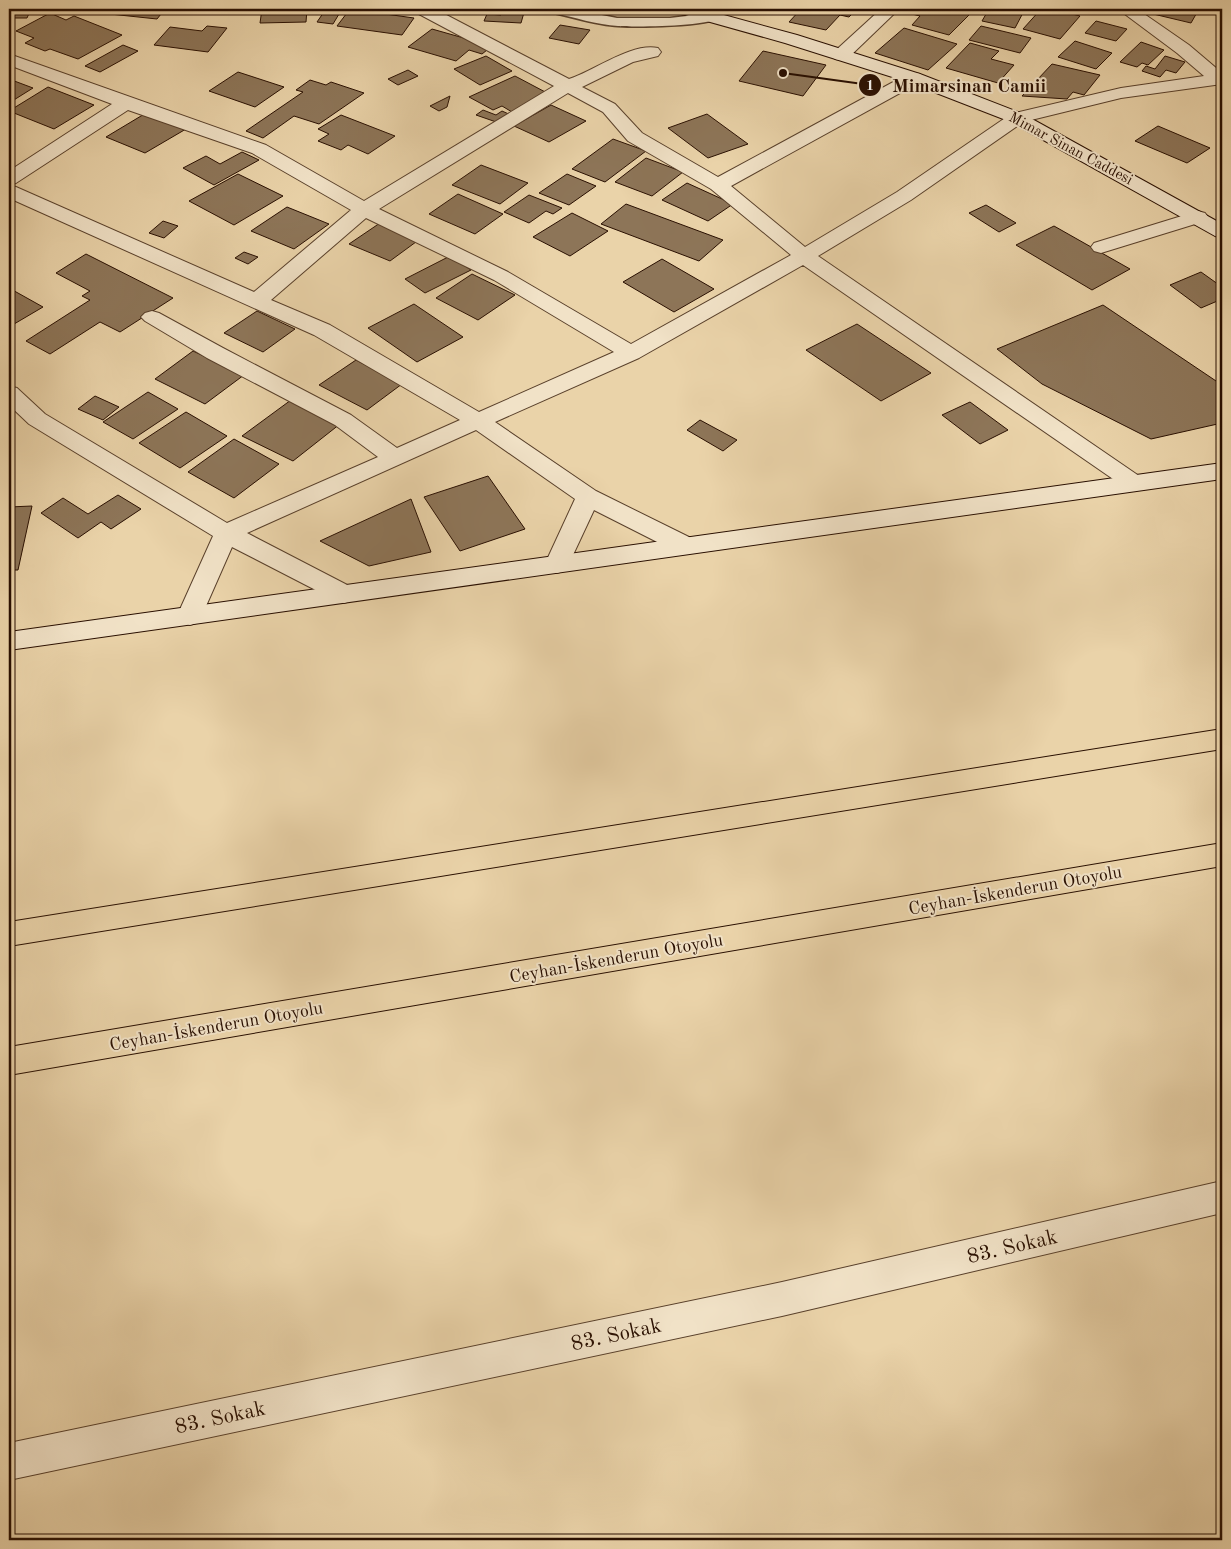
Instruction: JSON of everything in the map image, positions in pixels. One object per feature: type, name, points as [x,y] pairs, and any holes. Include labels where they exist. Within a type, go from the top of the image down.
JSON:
[{"type":"highway","points":[[9,934],[1222,739]]},
{"type":"highway","name":"Ceyhan-İskenderun Otoyolu","points":[[9,1061],[1222,854]]},
{"type":"street","points":[[424,9],[609,108],[636,137],[718,185],[804,256],[1134,483]]},
{"type":"street","name":"Mimar Sinan Caddesi","points":[[684,9],[914,78],[1017,118],[1222,232]]},
{"type":"street","points":[[841,55],[891,9]]},
{"type":"street","points":[[1126,9],[1183,49],[1221,80]]},
{"type":"street","points":[[258,300],[364,209],[569,85],[586,80],[627,58],[652,52]]},
{"type":"street","points":[[9,58],[126,103],[259,149],[364,209],[501,276],[631,353]]},
{"type":"street","points":[[718,185],[914,78]]},
{"type":"street","points":[[190,616],[226,534],[631,353],[804,256],[904,196],[1017,118],[1121,93],[1221,80]]},
{"type":"street","points":[[9,179],[126,103]]},
{"type":"street","points":[[9,191],[322,330],[478,421],[588,497],[686,546]]},
{"type":"street","points":[[1102,247],[1198,217]]},
{"type":"street","points":[[152,317],[215,353],[343,420],[395,458]]},
{"type":"street","points":[[9,393],[38,419],[226,534],[344,594]]},
{"type":"street","points":[[9,419],[38,419]]},
{"type":"street","points":[[9,641],[1222,471]]},
{"type":"street","points":[[557,564],[588,497]]},
{"type":"street","name":"83. Sokak","points":[[9,1462],[782,1299],[1222,1197]]},
{"type":"lane","points":[[553,9],[617,22],[670,22],[712,17]]},
{"type":"building","points":[[9,9],[31,9],[27,18],[9,18]]},
{"type":"building","points":[[61,9],[89,9],[86,14],[59,13]]},
{"type":"building","points":[[114,9],[165,9],[157,19],[110,14]]},
{"type":"building","points":[[179,9],[221,9],[219,13],[177,11]]},
{"type":"building","points":[[262,9],[307,9],[306,22],[260,23]]},
{"type":"building","points":[[326,9],[342,9],[333,24],[317,22]]},
{"type":"building","points":[[350,9],[414,18],[402,35],[337,26]]},
{"type":"building","points":[[503,9],[525,9],[521,23],[484,21],[487,14],[501,15]]},
{"type":"building","points":[[753,9],[782,9],[776,14]]},
{"type":"building","points":[[801,9],[857,9],[849,17],[840,15],[826,30],[789,22]]},
{"type":"building","points":[[912,9],[961,9],[972,12],[949,35],[912,25],[920,16],[908,13]]},
{"type":"building","points":[[989,9],[1025,9],[1015,28],[982,21]]},
{"type":"building","points":[[1041,9],[1053,9],[1080,16],[1060,39],[1023,29]]},
{"type":"building","points":[[1151,9],[1199,9],[1191,23],[1149,13]]},
{"type":"building","points":[[50,13],[66,20],[74,16],[122,35],[78,59],[50,49],[45,51],[25,43],[34,38],[16,31]]},
{"type":"building","points":[[1096,21],[1127,29],[1116,41],[1085,33]]},
{"type":"building","points":[[560,25],[590,30],[579,44],[549,38]]},
{"type":"building","points":[[207,26],[227,28],[208,52],[154,45],[170,27],[202,31]]},
{"type":"building","points":[[981,26],[1031,38],[1020,53],[969,40]]},
{"type":"building","points":[[904,28],[957,44],[928,70],[875,53]]},
{"type":"building","points":[[432,29],[492,46],[482,54],[469,50],[456,61],[408,47]]},
{"type":"building","points":[[1075,41],[1112,53],[1096,69],[1058,57]]},
{"type":"building","points":[[1141,42],[1164,50],[1148,65],[1142,63],[1137,67],[1120,62]]},
{"type":"building","points":[[970,43],[999,51],[991,59],[1014,65],[998,83],[946,68]]},
{"type":"building","points":[[123,45],[138,51],[100,72],[85,66]]},
{"type":"building","points":[[763,51],[826,65],[803,96],[739,81]]},
{"type":"building","points":[[486,56],[512,71],[480,85],[454,69]]},
{"type":"building","points":[[1165,56],[1185,62],[1176,73],[1166,70],[1160,77],[1142,71],[1146,66],[1155,69]]},
{"type":"building","points":[[1052,64],[1100,75],[1084,95],[1073,92],[1067,99],[1022,96]]},
{"type":"building","points":[[408,70],[418,76],[398,85],[388,79]]},
{"type":"building","points":[[238,72],[284,87],[255,107],[209,91]]},
{"type":"building","points":[[515,76],[549,94],[512,112],[502,106],[493,110],[469,97]]},
{"type":"building","points":[[9,79],[33,88],[9,103]]},
{"type":"building","points":[[310,80],[326,85],[331,82],[364,93],[319,124],[294,116],[263,138],[246,131],[303,92],[296,90]]},
{"type":"building","points":[[48,87],[94,105],[54,129],[9,111]]},
{"type":"building","points":[[450,96],[447,107],[439,111],[430,106]]},
{"type":"building","points":[[551,105],[586,121],[549,142],[514,126]]},
{"type":"building","points":[[483,110],[496,115],[502,111],[513,116],[502,124],[476,115]]},
{"type":"building","points":[[146,113],[186,129],[145,153],[106,137]]},
{"type":"building","points":[[707,114],[748,144],[708,158],[668,128]]},
{"type":"building","points":[[341,115],[395,136],[368,154],[348,145],[341,150],[318,141],[329,134],[318,129]]},
{"type":"building","points":[[1158,126],[1210,148],[1187,163],[1135,141]]},
{"type":"building","points":[[613,139],[646,151],[605,182],[572,169]]},
{"type":"building","points":[[242,152],[259,160],[214,185],[183,168],[206,156],[220,164]]},
{"type":"building","points":[[646,158],[683,172],[652,196],[615,182]]},
{"type":"building","points":[[481,165],[528,183],[500,204],[452,185]]},
{"type":"building","points":[[238,174],[283,196],[234,225],[189,201]]},
{"type":"building","points":[[567,174],[596,186],[569,205],[539,193]]},
{"type":"building","points":[[687,183],[733,204],[708,221],[662,200]]},
{"type":"building","points":[[458,194],[503,214],[475,234],[429,214]]},
{"type":"building","points":[[529,195],[562,208],[553,214],[546,211],[529,223],[504,212]]},
{"type":"building","points":[[626,204],[723,240],[699,261],[601,224]]},
{"type":"building","points":[[986,205],[1016,223],[999,232],[969,213]]},
{"type":"building","points":[[287,207],[329,224],[294,249],[251,231]]},
{"type":"building","points":[[572,213],[608,231],[570,256],[533,237]]},
{"type":"building","points":[[163,221],[178,226],[164,238],[149,233]]},
{"type":"building","points":[[380,223],[420,239],[390,261],[349,244]]},
{"type":"building","points":[[1054,226],[1130,269],[1092,290],[1016,245]]},
{"type":"building","points":[[244,252],[258,257],[248,264],[235,258]]},
{"type":"building","points":[[86,254],[173,298],[120,332],[100,322],[50,354],[26,341],[90,300],[82,296],[90,291],[56,273]]},
{"type":"building","points":[[450,256],[471,270],[425,293],[405,279]]},
{"type":"building","points":[[662,259],[714,289],[674,312],[623,282]]},
{"type":"building","points":[[1201,272],[1222,287],[1222,299],[1201,308],[1170,285]]},
{"type":"building","points":[[472,274],[515,295],[478,320],[436,298]]},
{"type":"building","points":[[9,288],[43,307],[9,327]]},
{"type":"building","points":[[414,304],[463,337],[417,362],[368,328]]},
{"type":"building","points":[[1103,305],[1222,385],[1222,423],[1151,439],[1042,384],[997,349]]},
{"type":"building","points":[[257,311],[295,329],[263,352],[224,333]]},
{"type":"building","points":[[857,324],[931,373],[881,401],[806,350]]},
{"type":"building","points":[[193,351],[244,375],[205,404],[155,379]]},
{"type":"building","points":[[356,360],[402,384],[367,410],[319,385]]},
{"type":"building","points":[[148,392],[178,409],[133,439],[103,422]]},
{"type":"building","points":[[95,396],[119,407],[103,420],[78,409]]},
{"type":"building","points":[[291,400],[340,424],[293,461],[242,436]]},
{"type":"building","points":[[970,402],[1008,430],[980,444],[942,415]]},
{"type":"building","points":[[186,412],[227,436],[180,468],[139,443]]},
{"type":"building","points":[[700,420],[737,440],[723,451],[687,430]]},
{"type":"building","points":[[234,439],[279,464],[234,498],[188,472]]},
{"type":"building","points":[[488,476],[525,529],[460,551],[424,497]]},
{"type":"building","points":[[118,495],[141,509],[111,529],[101,522],[78,538],[41,513],[63,498],[88,514]]},
{"type":"building","points":[[411,499],[431,552],[369,566],[320,541]]},
{"type":"building","points":[[32,506],[18,570],[9,570],[9,507]]},
{"type":"place","name":"Mimarsinan Camii","points":[[783,73]]}]
